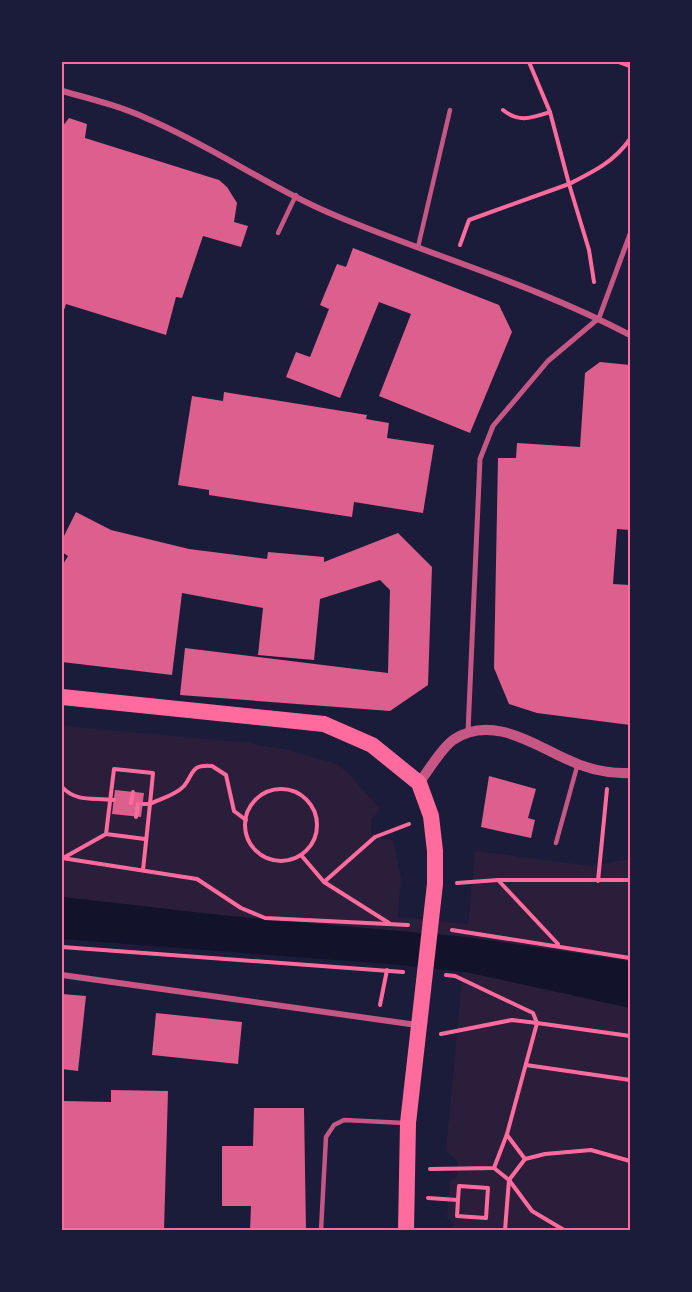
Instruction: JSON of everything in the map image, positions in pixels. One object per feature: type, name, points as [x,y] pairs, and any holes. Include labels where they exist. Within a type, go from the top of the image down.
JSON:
[{"type":"highway","points":[[62,697],[324,724],[372,745],[419,783],[431,816],[435,851],[434,890],[408,1123],[406,1230]]},
{"type":"street","points":[[62,91],[113,105],[150,120],[337,216],[455,259],[599,318],[630,335]]},
{"type":"street","points":[[468,732],[480,459],[493,426],[527,385],[548,361],[599,318],[630,234]]},
{"type":"street","points":[[419,783],[451,742],[468,732],[490,729],[533,741],[578,763],[608,772],[630,773]]},
{"type":"street","points":[[62,975],[377,1021],[419,1025]]},
{"type":"lane","points":[[418,247],[450,110]]},
{"type":"lane","points":[[278,233],[296,195]]},
{"type":"lane","points":[[556,843],[578,763]]},
{"type":"lane","points":[[321,1230],[326,1137],[334,1125],[344,1120],[408,1123]]},
{"type":"path","points":[[530,62],[550,112],[589,250],[599,318]]},
{"type":"path","points":[[620,62],[630,66]]},
{"type":"path","points":[[502,111],[513,118],[526,120],[550,112]]},
{"type":"path","points":[[455,259],[469,220],[569,184],[602,167],[620,153],[630,139]]},
{"type":"path","points":[[136,817],[140,804],[150,804],[184,786],[190,773],[198,767],[212,766],[226,775],[234,811],[246,820]]},
{"type":"path","points":[[106,834],[112,800],[114,769],[125,772],[153,773],[143,870]]},
{"type":"path","points":[[598,881],[608,772]]},
{"type":"path","points":[[62,787],[74,797],[112,800]]},
{"type":"path","points":[[282,789],[301,795],[314,810],[317,830],[314,840],[301,855],[281,861],[262,855],[249,840],[246,820],[254,801],[262,794],[282,789]]},
{"type":"path","points":[[131,803],[133,792]]},
{"type":"path","points":[[324,882],[375,837],[431,816]]},
{"type":"path","points":[[63,858],[106,834],[146,839]]},
{"type":"path","points":[[301,855],[324,882],[390,924]]},
{"type":"path","points":[[63,858],[197,879],[241,908],[265,918],[417,926]]},
{"type":"path","points":[[498,880],[558,945]]},
{"type":"path","points":[[434,890],[498,880],[630,880]]},
{"type":"path","points":[[441,929],[558,945],[630,958]]},
{"type":"path","points":[[62,947],[410,972]]},
{"type":"path","points":[[377,1021],[387,970]]},
{"type":"path","points":[[444,975],[455,976],[533,1013],[537,1023],[507,1134],[494,1168]]},
{"type":"path","points":[[456,1031],[512,1020],[630,1036]]},
{"type":"path","points":[[526,1065],[630,1080]]},
{"type":"path","points":[[507,1134],[525,1159]]},
{"type":"path","points":[[505,1230],[509,1180],[525,1159],[545,1154],[591,1150],[630,1161]]},
{"type":"path","points":[[407,1169],[494,1168],[509,1180],[532,1211],[563,1230]]},
{"type":"path","points":[[459,1186],[488,1188],[486,1218],[457,1216],[458,1200],[459,1186]]},
{"type":"path","points":[[445,1200],[458,1200]]},
{"type":"shaded area","points":[[62,726],[249,743],[288,750],[337,764],[380,809],[371,820],[371,832],[375,837],[393,840],[401,877],[398,917],[468,924],[475,851],[591,866],[630,859],[630,1230],[452,1230],[453,1222],[447,1218],[450,1181],[457,1177],[458,1162],[446,1151],[466,937],[229,916],[62,897]]},
{"type":"shaded area","points":[[62,897],[229,916],[467,937],[629,961],[630,1008],[466,972],[62,939]]},
{"type":"building","points":[[69,118],[87,124],[85,138],[219,180],[227,187],[237,203],[234,222],[248,226],[241,247],[203,236],[182,298],[176,297],[166,335],[66,304],[62,316],[62,127]]},
{"type":"building","points":[[353,248],[499,305],[512,332],[470,433],[379,396],[411,314],[379,302],[340,398],[286,377],[296,352],[310,357],[329,309],[320,305],[337,264],[346,267]]},
{"type":"building","points":[[600,362],[630,365],[630,530],[617,529],[613,584],[630,585],[630,725],[537,713],[509,704],[494,668],[498,458],[516,458],[517,443],[580,447],[585,373]]},
{"type":"building","points":[[224,392],[367,415],[366,419],[389,423],[387,438],[434,445],[423,513],[354,502],[352,517],[209,495],[209,490],[178,485],[192,396],[223,401]]},
{"type":"building","points":[[76,512],[111,530],[189,549],[267,559],[268,552],[324,557],[324,562],[398,533],[432,567],[428,685],[390,711],[180,695],[185,648],[388,673],[390,590],[380,580],[320,599],[314,660],[258,655],[263,608],[182,593],[172,675],[62,662],[62,566],[68,556],[62,552],[62,540]]},
{"type":"building","points":[[489,776],[536,789],[528,818],[535,820],[531,838],[481,827]]},
{"type":"building","points":[[115,790],[144,793],[141,817],[112,814]]},
{"type":"building","points":[[62,994],[86,996],[78,1071],[62,1069]]},
{"type":"building","points":[[156,1013],[242,1022],[238,1064],[152,1055]]},
{"type":"building","points":[[111,1090],[168,1091],[164,1230],[62,1230],[62,1101],[111,1102]]},
{"type":"building","points":[[254,1108],[304,1108],[306,1230],[250,1230],[251,1206],[222,1206],[222,1146],[253,1146]]}]
